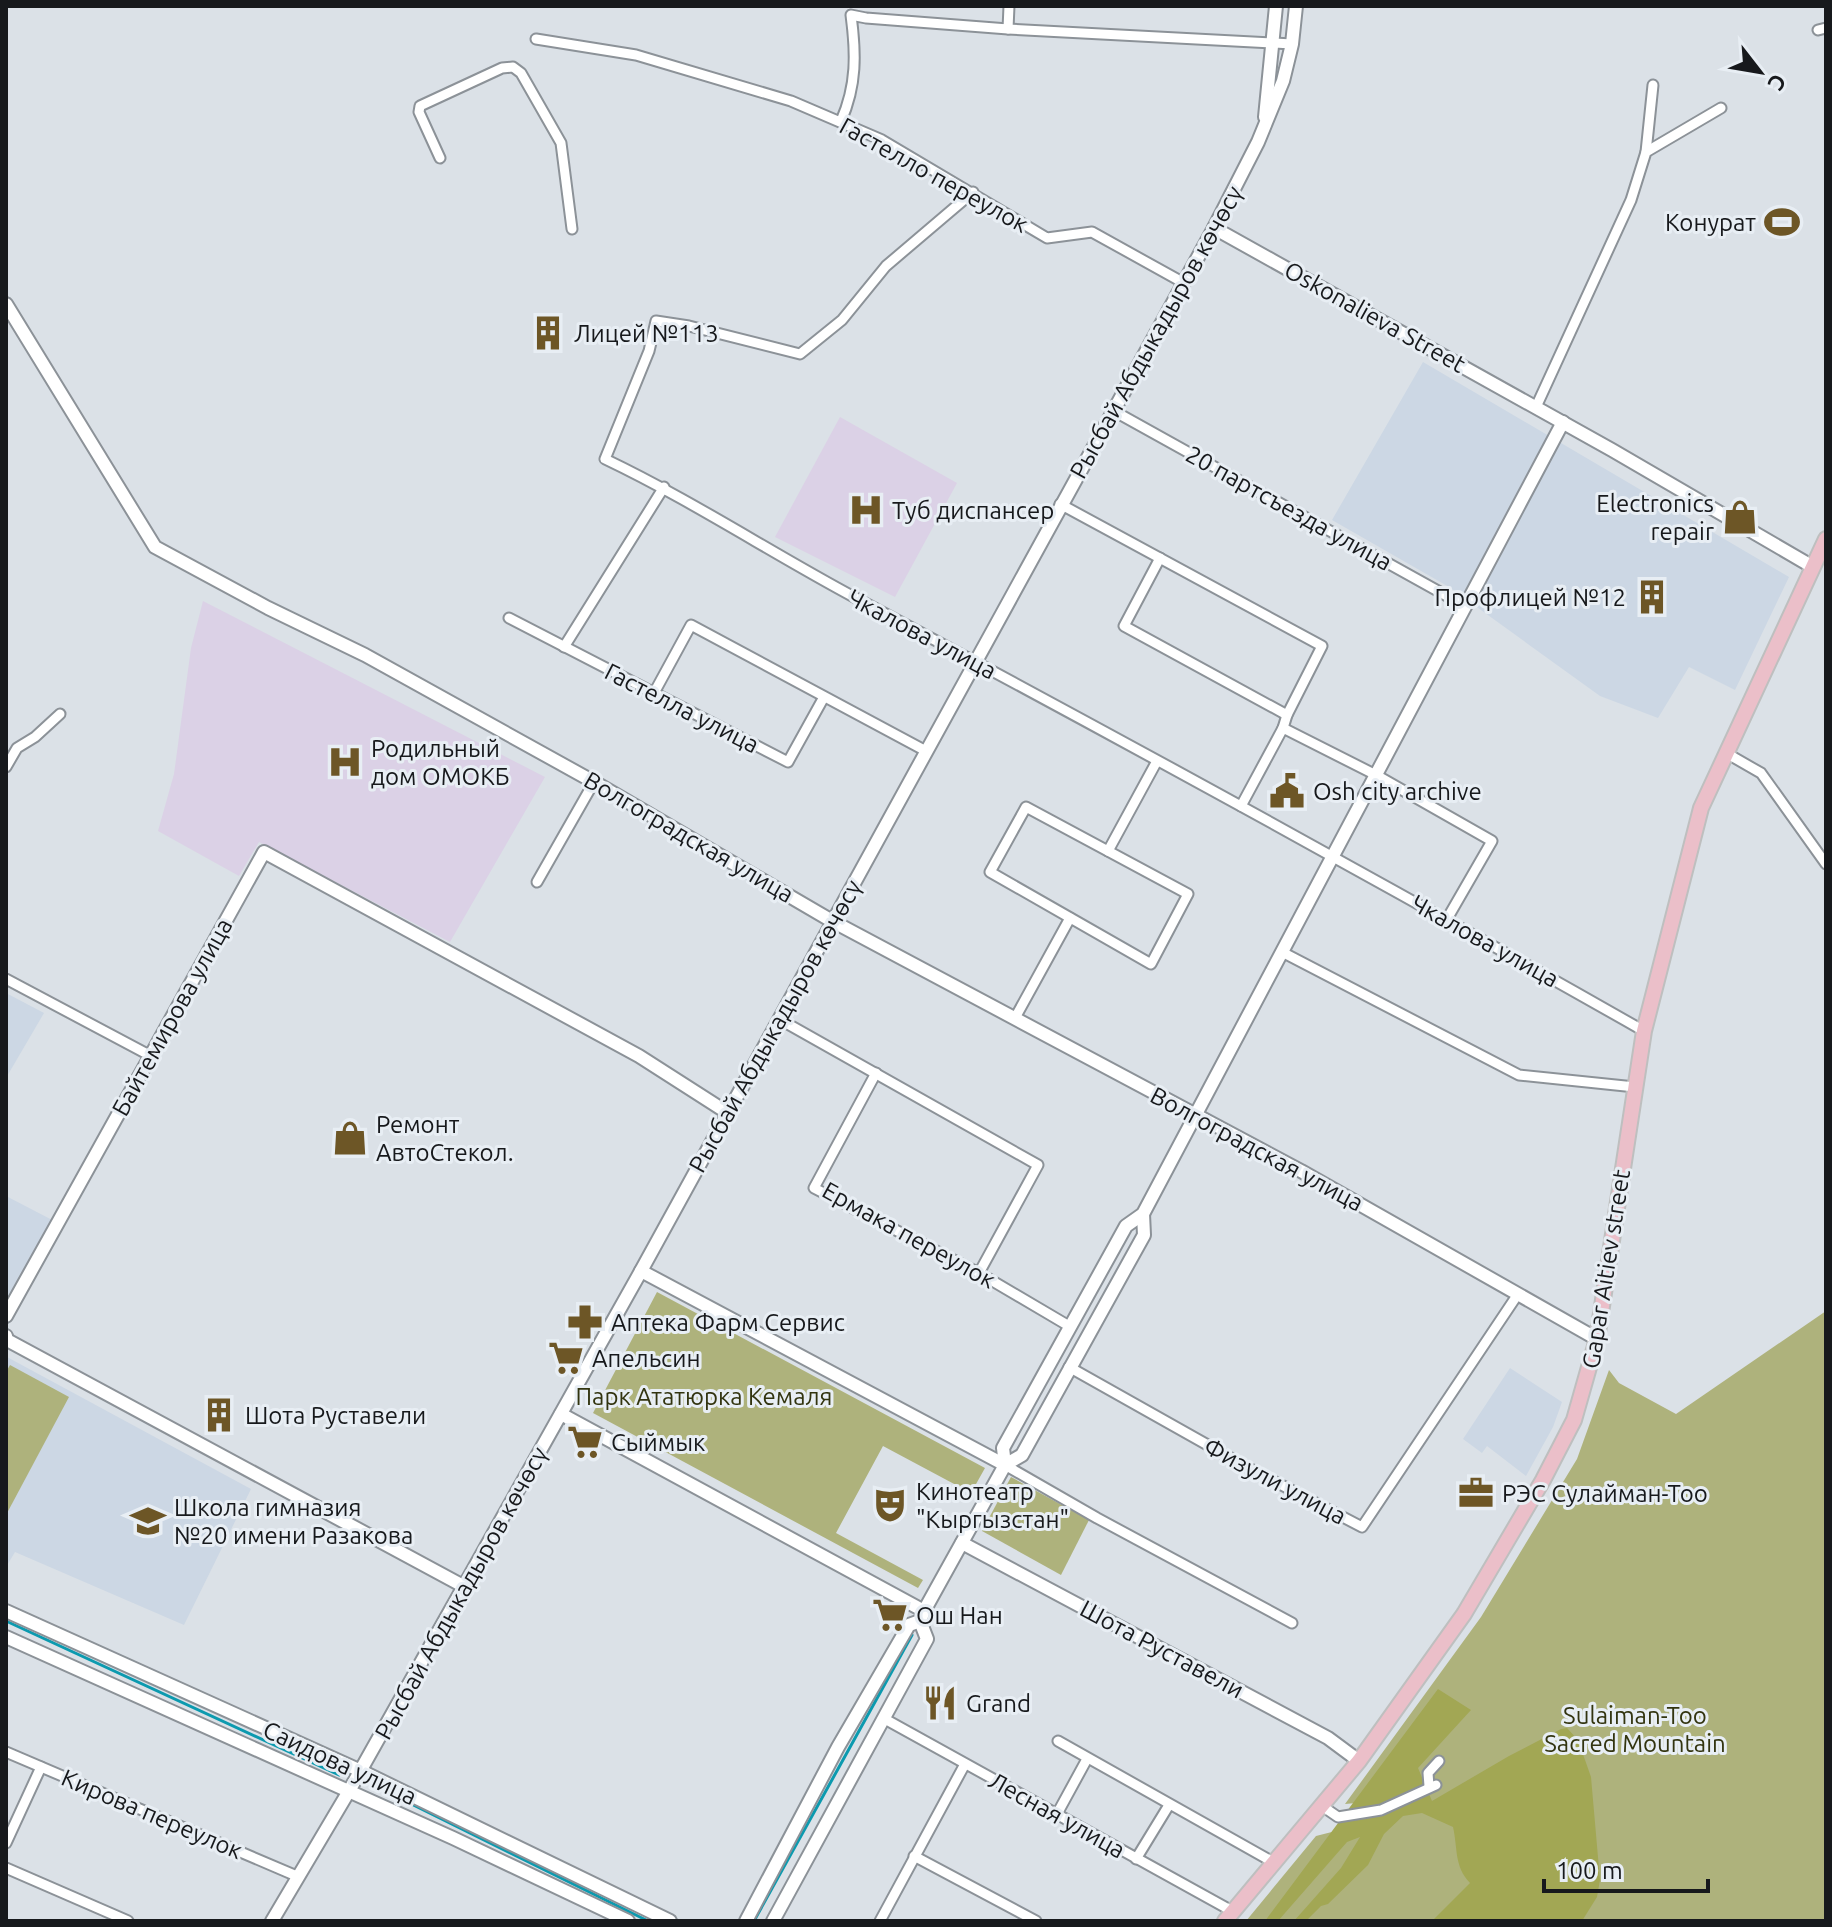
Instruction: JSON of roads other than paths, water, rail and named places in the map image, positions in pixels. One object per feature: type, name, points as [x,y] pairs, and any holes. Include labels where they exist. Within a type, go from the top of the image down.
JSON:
[{"type":"main road","name":"Gapar Aitiev street","points":[[1228,1916],[1359,1761],[1464,1614],[1563,1445],[1583,1395],[1597,1339],[1644,1031],[1701,808],[1826,539]]},
{"type":"street","points":[[1008,29],[1009,6]]},
{"type":"street","name":"Рысбай Абдыкадыров көчөсү","points":[[1264,124],[1276,6]]},
{"type":"street","name":"Рысбай Абдыкадыров көчөсү","points":[[272,1921],[361,1771],[641,1271],[1214,228],[1244,171],[1283,81],[1292,44],[1296,6]]},
{"type":"street","points":[[850,10],[866,18],[1008,29],[1292,44]]},
{"type":"street","points":[[841,121],[849,104],[855,72],[850,10]]},
{"type":"street","name":"Гастелло переулок","points":[[536,39],[636,55],[756,90],[841,121],[882,140],[1047,238],[1092,232],[1184,283]]},
{"type":"street","points":[[440,158],[419,112],[420,106],[502,68],[513,67],[521,73],[561,143],[572,229]]},
{"type":"street","points":[[1536,407],[1631,200],[1646,152],[1653,85]]},
{"type":"street","points":[[1646,152],[1721,108]]},
{"type":"street","name":"Чкалова улица","points":[[973,192],[886,266],[842,320],[800,354],[689,326],[656,321],[649,351],[605,459],[664,487],[848,594],[1447,919],[1644,1031]]},
{"type":"street","name":"Oskonalieva Street","points":[[1214,228],[1563,422],[1813,567]]},
{"type":"street","name":"Волгоградская улица","points":[[6,304],[155,547],[268,608],[365,655],[594,782],[832,921],[1301,1171],[1597,1339]]},
{"type":"street","name":"20 партсъезда улица","points":[[1112,410],[1465,606]]},
{"type":"street","points":[[1005,1465],[1003,1448],[1126,1226],[1143,1214],[1563,422]]},
{"type":"street","points":[[564,647],[664,487]]},
{"type":"street","points":[[1060,504],[1322,646],[1241,806]]},
{"type":"street","points":[[1160,558],[1124,626],[1287,715]]},
{"type":"street","name":"Гастелла улица","points":[[509,618],[788,762],[824,697]]},
{"type":"street","points":[[654,693],[691,625],[926,751]]},
{"type":"street","points":[[6,767],[17,748],[35,737],[60,714]]},
{"type":"street","points":[[1283,728],[1376,775],[1492,841],[1447,919]]},
{"type":"street","points":[[6,741],[17,748]]},
{"type":"street","points":[[1726,753],[1761,773],[1826,864]]},
{"type":"street","points":[[1108,851],[1157,761]]},
{"type":"street","points":[[537,882],[594,782]]},
{"type":"street","points":[[1026,807],[1188,894],[1151,964],[1070,918],[990,872],[1026,807]]},
{"type":"street","name":"Байтемирова улица","points":[[6,1316],[264,852],[639,1056],[728,1113]]},
{"type":"street","points":[[1015,1018],[1070,918]]},
{"type":"street","points":[[1282,952],[1519,1075],[1635,1087]]},
{"type":"street","points":[[6,979],[151,1056]]},
{"type":"street","points":[[779,1019],[1038,1165],[979,1273]]},
{"type":"street","name":"Ермака переулок","points":[[876,1073],[814,1188],[979,1273],[1069,1326]]},
{"type":"street","points":[[746,1921],[838,1747],[909,1625],[922,1616],[1005,1465],[1022,1455],[1144,1235],[1143,1214]]},
{"type":"street","points":[[641,1271],[1005,1465],[1292,1623]]},
{"type":"street","name":"Физули улица","points":[[1069,1367],[1245,1466],[1362,1527],[1518,1294]]},
{"type":"street","points":[[6,1338],[465,1587]]},
{"type":"street","points":[[561,1414],[922,1616],[927,1639],[773,1921]]},
{"type":"street","name":"Шота Руставели","points":[[962,1543],[1328,1738],[1359,1761]]},
{"type":"street","name":"Саидова улица","points":[[6,1611],[361,1771],[670,1921]]},
{"type":"street","name":"Саидова улица","points":[[6,1637],[628,1921]]},
{"type":"street","name":"Лесная улица","points":[[883,1718],[1136,1859],[1228,1916]]},
{"type":"street","points":[[1058,1741],[1273,1862]]},
{"type":"street","name":"Кирова переулок","points":[[6,1752],[299,1877]]},
{"type":"street","points":[[1057,1814],[1087,1759]]},
{"type":"street","points":[[1322,1806],[1338,1817],[1381,1810],[1432,1786],[1428,1773],[1439,1761]]},
{"type":"street","points":[[880,1921],[965,1764]]},
{"type":"street","points":[[6,1843],[41,1767]]},
{"type":"street","points":[[1136,1859],[1169,1805]]},
{"type":"street","points":[[914,1856],[1036,1921]]},
{"type":"street","points":[[6,1868],[128,1921]]},
{"type":"waterway","points":[[6,1621],[339,1775]]},
{"type":"waterway","points":[[754,1921],[912,1635]]},
{"type":"waterway","points":[[377,1787],[648,1921]]},
{"type":"place","name":"Конурат","points":[[1782,222]]},
{"type":"place","name":"Лицей №113","points":[[548,333]]},
{"type":"place","name":"Туб диспансер","points":[[866,510]]},
{"type":"place","name":"Electronics repair","points":[[1740,517]]},
{"type":"place","name":"Профлицей №12","points":[[1652,597]]},
{"type":"place","name":"Родильный дом ОМОКБ","points":[[345,762]]},
{"type":"place","name":"Osh city archive","points":[[1287,791]]},
{"type":"place","name":"Ремонт АвтоСтекол.","points":[[350,1138]]},
{"type":"place","name":"Аптека Фарм Сервис","points":[[585,1322]]},
{"type":"place","name":"Апельсин","points":[[566,1358]]},
{"type":"place","name":"Шота Руставели","points":[[219,1415]]},
{"type":"place","name":"Сыймык","points":[[585,1442]]},
{"type":"place","name":"РЭС Сулайман-Тоо","points":[[1476,1493]]},
{"type":"place","name":"Кинотеатр \"Кыргызстан\"","points":[[890,1505]]},
{"type":"place","name":"Школа гимназия №20 имени Разакова","points":[[148,1521]]},
{"type":"place","name":"Ош Нан","points":[[890,1615]]},
{"type":"place","name":"Grand","points":[[940,1703]]},
{"type":"park label","name":"Парк Ататюрка Кемаля","points":[[704,1396]]},
{"type":"park label","name":"Sulaiman-Too Sacred Mountain","points":[[1635,1729]]}]
